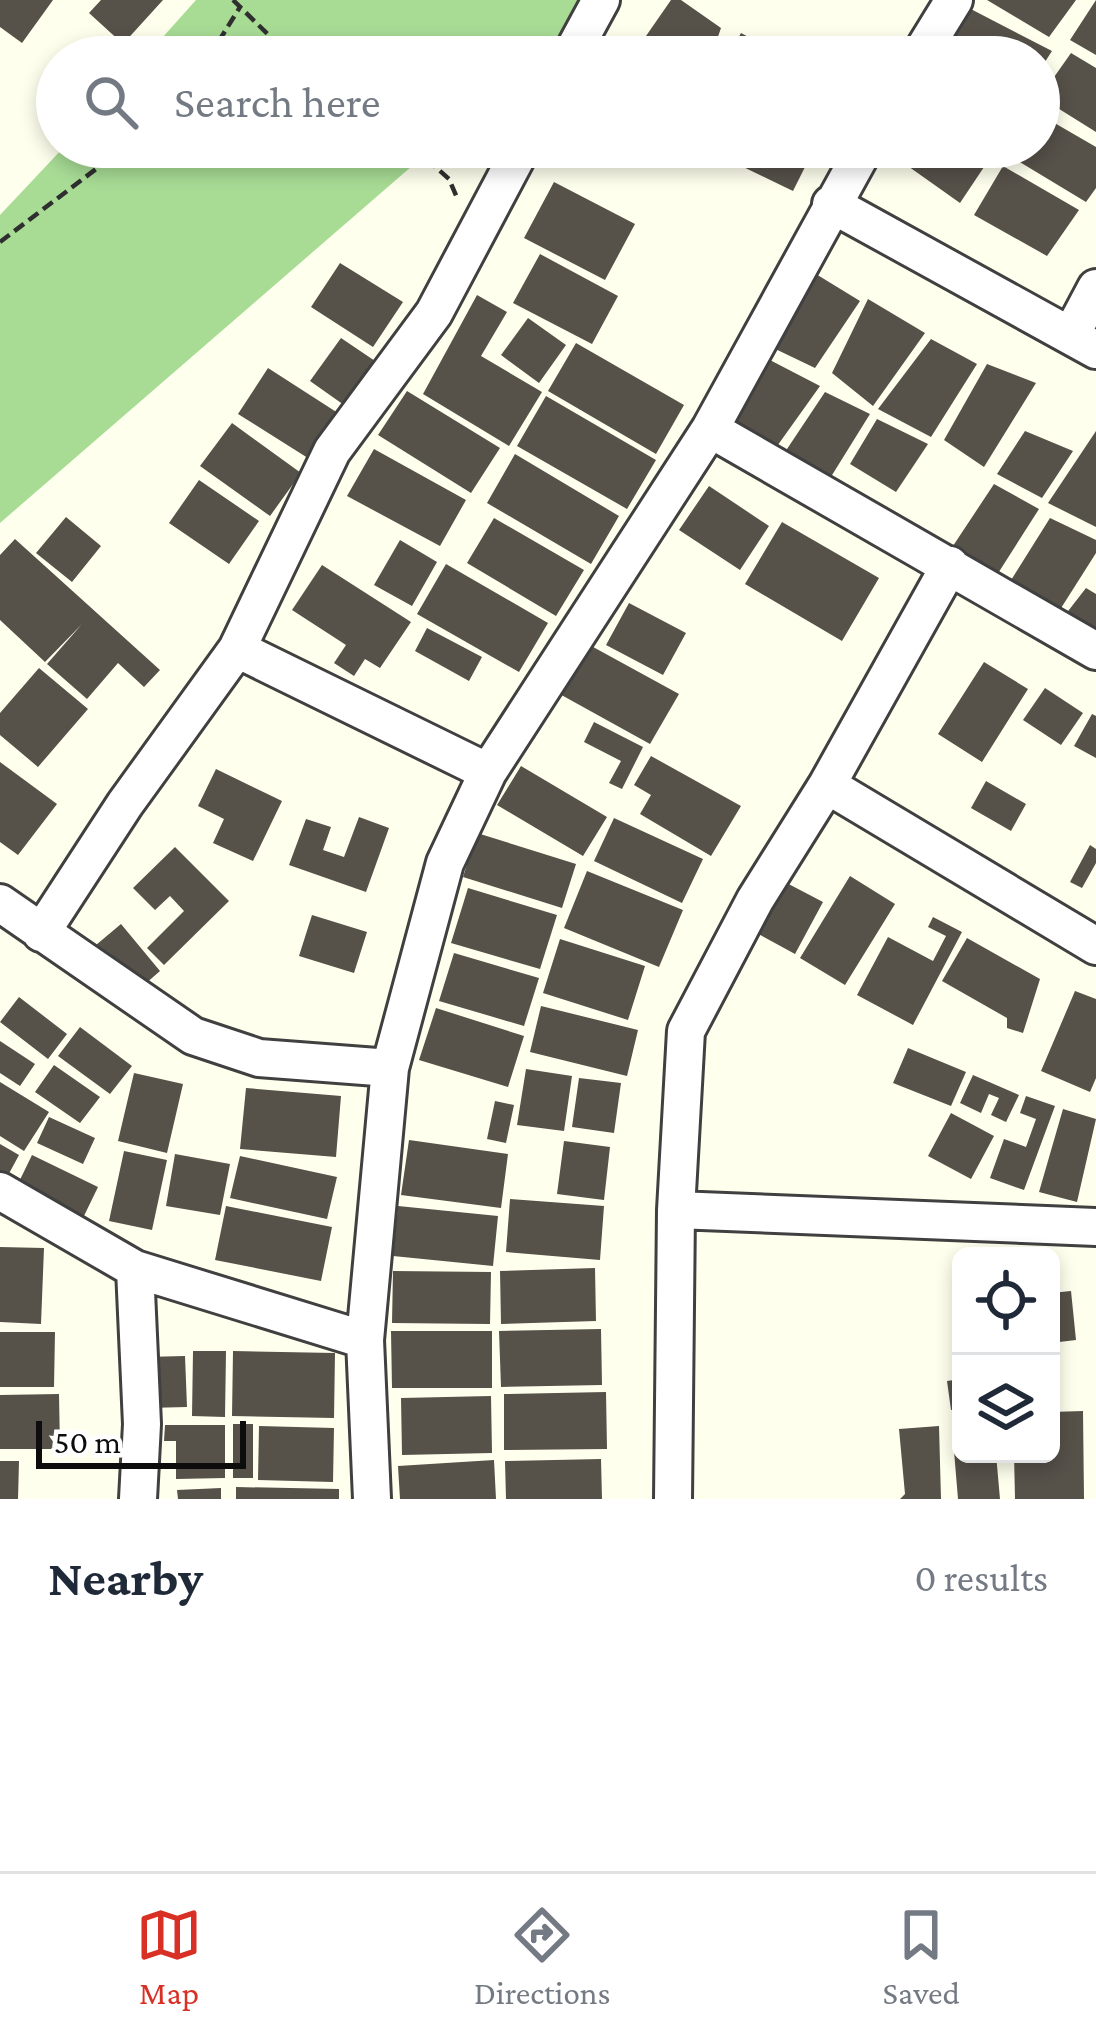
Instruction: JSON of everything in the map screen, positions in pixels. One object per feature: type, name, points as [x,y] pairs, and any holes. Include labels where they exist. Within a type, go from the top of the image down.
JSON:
[{"type":"street","points":[[581,36],[601,0]]},
{"type":"street","points":[[933,36],[954,0]]},
{"type":"street","points":[[41,933],[124,803],[237,649],[332,452],[434,313],[511,168]]},
{"type":"street","points":[[372,1499],[365,1340],[390,1068],[445,862],[488,772],[710,429],[852,168]]},
{"type":"street","points":[[831,203],[1084,342],[1096,289]]},
{"type":"street","points":[[710,429],[1096,651]]},
{"type":"street","points":[[673,1499],[676,1210],[686,1031],[754,900],[827,785],[950,565]]},
{"type":"street","points":[[237,649],[488,772]]},
{"type":"street","points":[[827,785],[1096,946]]},
{"type":"street","points":[[0,903],[194,1036],[260,1058],[390,1068]]},
{"type":"street","points":[[0,1191],[135,1269],[365,1340]]},
{"type":"street","points":[[676,1210],[1096,1227]]},
{"type":"street","points":[[135,1269],[142,1424],[138,1499]]},
{"type":"path","points":[[233,0],[270,36]]},
{"type":"path","points":[[222,36],[240,7]]},
{"type":"path","points":[[0,242],[97,168]]},
{"type":"path","points":[[437,168],[449,179],[473,239]]},
{"type":"green space","points":[[196,0],[603,0],[561,36],[164,36]]},
{"type":"green space","points":[[44,168],[410,168],[0,523],[0,215]]},
{"type":"building","points":[[0,0],[53,0],[22,43],[0,27]]},
{"type":"building","points":[[101,0],[163,0],[130,36],[114,36],[89,13]]},
{"type":"building","points":[[671,0],[681,0],[721,28],[718,36],[646,36]]},
{"type":"building","points":[[987,0],[1076,0],[1047,36]]},
{"type":"building","points":[[1096,0],[1096,55],[1070,40]]},
{"type":"building","points":[[965,6],[1023,36],[947,36]]},
{"type":"building","points":[[1071,53],[1096,68],[1096,132],[1060,110],[1060,69]]},
{"type":"building","points":[[1060,126],[1096,147],[1096,188],[1086,202],[1030,168],[1060,168]]},
{"type":"building","points":[[745,168],[804,168],[793,191]]},
{"type":"building","points":[[911,168],[983,168],[960,203]]},
{"type":"building","points":[[1002,168],[1079,210],[1047,256],[974,215]]},
{"type":"building","points":[[554,182],[635,224],[605,280],[524,238]]},
{"type":"building","points":[[540,254],[618,296],[592,344],[513,303]]},
{"type":"building","points":[[340,263],[403,302],[373,347],[311,307]]},
{"type":"building","points":[[811,271],[860,301],[815,368],[767,345]]},
{"type":"building","points":[[477,295],[507,312],[481,356],[542,392],[509,446],[423,394]]},
{"type":"building","points":[[868,299],[925,333],[873,406],[832,373]]},
{"type":"building","points":[[528,318],[566,345],[539,383],[501,355]]},
{"type":"building","points":[[341,338],[375,361],[344,405],[310,381]]},
{"type":"building","points":[[931,339],[977,364],[931,437],[878,409]]},
{"type":"building","points":[[576,343],[684,405],[656,454],[548,391]]},
{"type":"building","points":[[766,358],[820,386],[770,456],[721,427]]},
{"type":"building","points":[[987,364],[1036,383],[984,467],[944,440]]},
{"type":"building","points":[[268,368],[341,415],[311,460],[238,414]]},
{"type":"building","points":[[407,391],[500,448],[471,493],[378,435]]},
{"type":"building","points":[[825,392],[870,414],[824,488],[779,461]]},
{"type":"building","points":[[546,396],[656,460],[627,509],[517,446]]},
{"type":"building","points":[[877,419],[928,444],[896,492],[850,464]]},
{"type":"building","points":[[232,423],[301,473],[270,516],[200,466]]},
{"type":"building","points":[[1025,431],[1073,451],[1042,498],[997,474]]},
{"type":"building","points":[[1096,431],[1096,527],[1048,503]]},
{"type":"building","points":[[374,449],[466,500],[440,546],[347,496]]},
{"type":"building","points":[[515,454],[619,516],[591,564],[487,503]]},
{"type":"building","points":[[199,480],[259,521],[229,564],[169,523]]},
{"type":"building","points":[[994,484],[1039,509],[995,578],[949,552]]},
{"type":"building","points":[[709,486],[769,526],[740,570],[679,530]]},
{"type":"building","points":[[66,517],[101,546],[72,582],[36,553]]},
{"type":"building","points":[[494,518],[584,570],[556,616],[467,563]]},
{"type":"building","points":[[1050,518],[1096,540],[1096,553],[1056,616],[1008,585]]},
{"type":"building","points":[[782,522],[879,578],[842,641],[745,584]]},
{"type":"building","points":[[15,539],[160,670],[144,687],[118,663],[87,699],[47,664],[82,624],[45,662],[0,620],[0,555]]},
{"type":"building","points":[[400,540],[437,562],[412,606],[374,585]]},
{"type":"building","points":[[446,564],[548,623],[519,672],[417,614]]},
{"type":"building","points":[[322,565],[411,622],[380,668],[365,659],[354,676],[334,663],[346,645],[292,610]]},
{"type":"building","points":[[1086,588],[1096,594],[1096,643],[1058,624]]},
{"type":"building","points":[[629,603],[686,633],[663,675],[606,645]]},
{"type":"building","points":[[427,628],[482,657],[469,681],[415,651]]},
{"type":"building","points":[[584,642],[679,694],[650,744],[556,692]]},
{"type":"building","points":[[984,662],[1028,689],[982,762],[938,734]]},
{"type":"building","points":[[39,668],[88,709],[38,767],[0,735],[0,713]]},
{"type":"building","points":[[1045,688],[1083,713],[1061,745],[1023,720]]},
{"type":"building","points":[[1092,714],[1096,716],[1096,758],[1074,746]]},
{"type":"building","points":[[594,722],[643,747],[622,789],[609,783],[621,761],[584,742]]},
{"type":"building","points":[[651,756],[741,806],[711,856],[640,814],[651,795],[634,785]]},
{"type":"building","points":[[0,762],[57,804],[18,855],[0,842]]},
{"type":"building","points":[[521,766],[607,817],[583,856],[497,805]]},
{"type":"building","points":[[216,769],[282,801],[253,861],[213,843],[224,819],[198,806]]},
{"type":"building","points":[[986,781],[1026,804],[1011,831],[971,808]]},
{"type":"building","points":[[359,817],[389,828],[366,892],[289,865],[306,819],[331,827],[323,850],[344,857]]},
{"type":"building","points":[[614,818],[703,859],[682,903],[594,861]]},
{"type":"building","points":[[477,833],[576,864],[562,908],[463,877]]},
{"type":"building","points":[[1090,845],[1096,849],[1096,863],[1082,888],[1070,882]]},
{"type":"building","points":[[175,847],[229,901],[164,965],[147,948],[184,911],[170,896],[155,910],[133,888]]},
{"type":"building","points":[[587,871],[683,910],[659,967],[564,928]]},
{"type":"building","points":[[850,876],[895,904],[845,985],[800,958]]},
{"type":"building","points":[[779,879],[823,902],[795,954],[751,930]]},
{"type":"building","points":[[468,888],[557,915],[540,969],[451,943]]},
{"type":"building","points":[[312,915],[367,932],[354,973],[299,956]]},
{"type":"building","points":[[933,917],[962,932],[913,1025],[857,995],[888,937],[933,961],[946,936],[928,927]]},
{"type":"building","points":[[121,924],[160,971],[136,992],[96,945]]},
{"type":"building","points":[[967,938],[1040,979],[1023,1033],[1007,1028],[1007,1018],[942,981]]},
{"type":"building","points":[[560,939],[645,966],[628,1020],[543,993]]},
{"type":"building","points":[[454,953],[539,978],[524,1026],[439,1001]]},
{"type":"building","points":[[1075,991],[1096,999],[1096,1078],[1090,1092],[1041,1071]]},
{"type":"building","points":[[19,997],[67,1034],[48,1059],[0,1022]]},
{"type":"building","points":[[541,1006],[638,1030],[627,1076],[530,1052]]},
{"type":"building","points":[[436,1008],[524,1036],[508,1087],[419,1060]]},
{"type":"building","points":[[80,1027],[132,1066],[110,1094],[58,1056]]},
{"type":"building","points":[[0,1041],[35,1064],[20,1086],[0,1073]]},
{"type":"building","points":[[908,1048],[966,1072],[951,1106],[893,1083]]},
{"type":"building","points":[[54,1065],[100,1097],[80,1123],[35,1092]]},
{"type":"building","points":[[526,1069],[572,1076],[564,1131],[517,1125]]},
{"type":"building","points":[[134,1073],[183,1084],[167,1153],[118,1141]]},
{"type":"building","points":[[973,1075],[1019,1095],[1006,1122],[991,1115],[999,1098],[989,1094],[981,1113],[960,1103]]},
{"type":"building","points":[[579,1078],[621,1083],[614,1133],[572,1127]]},
{"type":"building","points":[[0,1082],[49,1112],[24,1151],[0,1136]]},
{"type":"building","points":[[246,1088],[341,1096],[336,1157],[240,1149]]},
{"type":"building","points":[[1026,1096],[1055,1106],[1024,1190],[990,1178],[1004,1139],[1026,1147],[1036,1119],[1020,1113]]},
{"type":"building","points":[[495,1101],[514,1105],[506,1143],[487,1139]]},
{"type":"building","points":[[1063,1109],[1096,1119],[1077,1202],[1039,1192]]},
{"type":"building","points":[[951,1113],[994,1136],[971,1179],[928,1156]]},
{"type":"building","points":[[49,1117],[95,1138],[83,1164],[37,1143]]},
{"type":"building","points":[[409,1140],[508,1154],[501,1208],[401,1195]]},
{"type":"building","points":[[564,1141],[610,1147],[604,1200],[557,1194]]},
{"type":"building","points":[[0,1144],[19,1155],[5,1181],[0,1179]]},
{"type":"building","points":[[124,1151],[167,1160],[152,1230],[109,1221]]},
{"type":"building","points":[[175,1154],[230,1164],[220,1215],[166,1206]]},
{"type":"building","points":[[32,1155],[98,1187],[82,1220],[16,1188]]},
{"type":"building","points":[[240,1156],[337,1177],[327,1219],[230,1198]]},
{"type":"building","points":[[510,1199],[604,1206],[600,1260],[506,1252]]},
{"type":"building","points":[[226,1206],[332,1227],[321,1281],[215,1260]]},
{"type":"building","points":[[398,1206],[498,1216],[493,1266],[393,1256]]},
{"type":"building","points":[[0,1247],[44,1248],[41,1324],[0,1322]]},
{"type":"building","points":[[595,1268],[596,1321],[501,1324],[500,1271]]},
{"type":"building","points":[[393,1271],[491,1272],[490,1324],[392,1323]]},
{"type":"building","points":[[1071,1291],[1076,1340],[1060,1342],[1060,1292]]},
{"type":"building","points":[[601,1329],[602,1385],[501,1387],[499,1331]]},
{"type":"building","points":[[391,1331],[492,1331],[492,1388],[392,1388]]},
{"type":"building","points":[[0,1332],[55,1332],[54,1387],[0,1387]]},
{"type":"building","points":[[193,1351],[226,1351],[225,1417],[192,1416]]},
{"type":"building","points":[[233,1351],[335,1353],[334,1418],[232,1416]]},
{"type":"building","points":[[185,1356],[187,1407],[147,1408],[145,1357]]},
{"type":"building","points":[[606,1392],[607,1449],[504,1450],[504,1394]]},
{"type":"building","points":[[59,1394],[60,1449],[0,1449],[0,1395]]},
{"type":"building","points":[[491,1396],[492,1453],[402,1455],[401,1398]]},
{"type":"building","points":[[1083,1411],[1084,1499],[1015,1499],[1014,1463],[1060,1463],[1060,1412]]},
{"type":"building","points":[[233,1424],[253,1424],[253,1478],[233,1478]]},
{"type":"building","points":[[165,1425],[225,1425],[225,1478],[176,1479],[176,1441],[164,1441]]},
{"type":"building","points":[[259,1426],[334,1428],[333,1482],[258,1480]]},
{"type":"building","points":[[939,1426],[941,1499],[900,1499],[905,1494],[899,1429]]},
{"type":"building","points":[[601,1459],[602,1499],[506,1499],[505,1461]]},
{"type":"building","points":[[494,1460],[496,1499],[400,1499],[398,1466]]},
{"type":"building","points":[[0,1461],[19,1461],[18,1499],[0,1499]]},
{"type":"building","points":[[955,1463],[997,1463],[1000,1499],[958,1499]]},
{"type":"building","points":[[236,1487],[339,1489],[339,1499],[236,1499]]},
{"type":"building","points":[[221,1488],[221,1499],[178,1499],[177,1490]]}]
